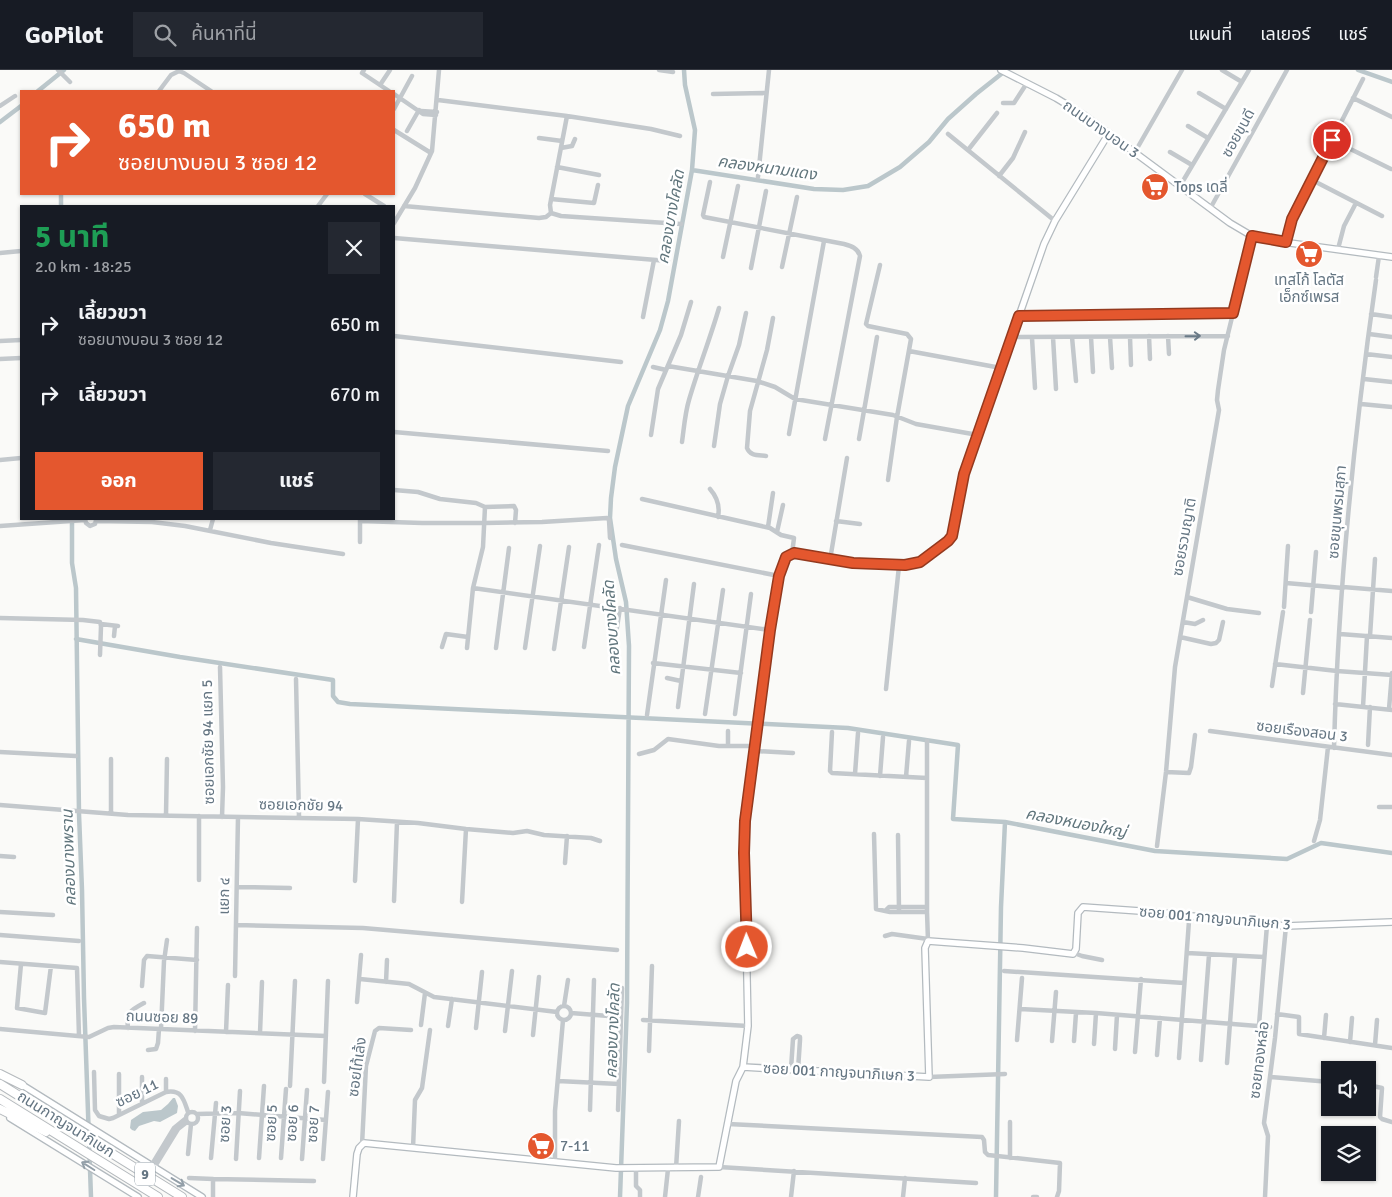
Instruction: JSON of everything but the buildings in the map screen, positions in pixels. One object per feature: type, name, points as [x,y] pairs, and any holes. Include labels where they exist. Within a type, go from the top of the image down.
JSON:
[{"type":"highway","points":[[0,1073],[22,1085]]},
{"type":"highway","name":"ถนนกาญจนาภิเษก","points":[[0,1084],[182,1197]]},
{"type":"highway","name":"ถนนกาญจนาภิเษก","points":[[0,1099],[158,1197]]},
{"type":"highway","points":[[0,1110],[71,1143]]},
{"type":"street","points":[[58,70],[70,82]]},
{"type":"street","points":[[380,85],[390,70]]},
{"type":"street","points":[[396,214],[404,206],[434,144],[439,70]]},
{"type":"street","points":[[659,70],[673,72]]},
{"type":"street","points":[[758,177],[769,70]]},
{"type":"street","name":"ถนนบางบอน 3","points":[[1001,70],[1070,106],[1211,207],[1230,223],[1252,236],[1392,258]]},
{"type":"street","points":[[1135,152],[1182,70]]},
{"type":"street","points":[[1222,70],[1242,82]]},
{"type":"street","points":[[1180,186],[1249,70]]},
{"type":"street","name":"ซอยขุนดี","points":[[1211,207],[1288,70]]},
{"type":"street","points":[[160,90],[171,75],[178,71],[210,90]]},
{"type":"street","points":[[361,71],[388,90]]},
{"type":"street","points":[[395,107],[412,76]]},
{"type":"street","points":[[1286,242],[1292,219],[1363,79]]},
{"type":"street","points":[[1003,103],[1014,103],[1027,83]]},
{"type":"street","points":[[712,94],[766,93]]},
{"type":"street","points":[[1199,93],[1226,109]]},
{"type":"street","points":[[395,95],[420,111],[437,114]]},
{"type":"street","points":[[0,106],[15,96]]},
{"type":"street","points":[[1353,98],[1392,117]]},
{"type":"street","points":[[438,100],[567,116],[651,129],[680,136]]},
{"type":"street","points":[[407,131],[420,111]]},
{"type":"street","points":[[968,150],[997,113]]},
{"type":"street","points":[[551,213],[550,205],[567,116]]},
{"type":"street","points":[[1188,126],[1208,138]]},
{"type":"street","points":[[395,131],[431,153]]},
{"type":"street","points":[[999,176],[1013,158],[1025,132]]},
{"type":"street","points":[[744,1067],[748,1026],[744,834],[770,630],[779,576],[786,557],[792,554],[853,563],[899,566],[920,562],[952,536],[964,474],[1044,244],[1055,221],[1108,133]]},
{"type":"street","points":[[948,134],[1055,221]]},
{"type":"street","points":[[539,138],[562,141]]},
{"type":"street","points":[[561,148],[572,146],[575,139]]},
{"type":"street","points":[[1332,140],[1391,169]]},
{"type":"street","points":[[1170,152],[1192,165]]},
{"type":"street","points":[[557,167],[599,175]]},
{"type":"street","points":[[1312,180],[1382,216]]},
{"type":"street","points":[[710,182],[703,215],[852,246],[856,248],[860,256],[825,439]]},
{"type":"street","points":[[551,199],[594,203],[598,186]]},
{"type":"street","points":[[723,257],[738,186]]},
{"type":"street","points":[[751,268],[766,191]]},
{"type":"street","points":[[367,195],[382,205]]},
{"type":"street","points":[[782,267],[797,197]]},
{"type":"street","points":[[1338,249],[1344,226],[1356,203]]},
{"type":"street","points":[[404,206],[539,218],[551,213],[561,216],[680,224]]},
{"type":"street","name":"ซอยรวมญาติ","points":[[1157,846],[1180,637],[1219,410],[1218,390],[1233,313],[1252,236]]},
{"type":"street","points":[[395,238],[668,261]]},
{"type":"street","points":[[789,434],[824,241]]},
{"type":"street","points":[[0,253],[20,250]]},
{"type":"street","name":"ซอยขุนพรมสุภา","points":[[1334,748],[1337,671],[1348,518],[1379,256]]},
{"type":"street","points":[[644,317],[654,260]]},
{"type":"street","points":[[880,265],[866,324],[907,334],[911,340],[888,480]]},
{"type":"street","points":[[651,435],[658,389],[681,335],[692,302]]},
{"type":"street","points":[[682,442],[688,403],[719,308]]},
{"type":"street","points":[[714,446],[720,404],[739,345],[746,313]]},
{"type":"street","points":[[1019,316],[1233,313]]},
{"type":"street","points":[[1371,314],[1392,317]]},
{"type":"street","points":[[766,456],[752,454],[748,452],[747,448],[750,411],[767,350],[773,318]]},
{"type":"street","points":[[1369,334],[1392,337]]},
{"type":"street","points":[[395,336],[621,362]]},
{"type":"street","points":[[1149,336],[1150,359]]},
{"type":"street","points":[[1168,336],[1169,354]]},
{"type":"street","points":[[1012,338],[1228,336]]},
{"type":"street","points":[[859,439],[877,337]]},
{"type":"street","points":[[1072,337],[1076,381]]},
{"type":"street","points":[[1091,337],[1093,372]]},
{"type":"street","points":[[1110,337],[1112,368]]},
{"type":"street","points":[[1130,337],[1131,365]]},
{"type":"street","points":[[1032,338],[1035,388]]},
{"type":"street","points":[[1053,338],[1056,389]]},
{"type":"street","points":[[0,341],[20,340]]},
{"type":"street","points":[[909,351],[1001,368]]},
{"type":"street","points":[[1366,354],[1392,357]]},
{"type":"street","points":[[0,359],[20,358]]},
{"type":"street","points":[[653,367],[698,371],[758,381],[775,387],[795,399],[897,417],[916,424],[978,435]]},
{"type":"street","points":[[1364,379],[1392,382]]},
{"type":"street","points":[[1361,404],[1392,407]]},
{"type":"street","points":[[395,432],[608,451]]},
{"type":"street","points":[[0,460],[20,458]]},
{"type":"street","points":[[830,560],[846,458]]},
{"type":"street","points":[[710,489],[719,508],[718,517]]},
{"type":"street","points":[[395,490],[418,492],[440,499],[476,503],[485,507],[515,507],[515,523]]},
{"type":"street","points":[[768,527],[773,493]]},
{"type":"street","points":[[642,499],[768,527],[794,538],[792,554]]},
{"type":"street","points":[[777,532],[783,505]]},
{"type":"street","points":[[467,648],[473,588],[483,547],[485,507]]},
{"type":"street","points":[[360,542],[360,520],[422,524],[515,523],[608,518],[610,538]]},
{"type":"street","points":[[0,526],[85,520],[87,525],[90,526],[95,524],[96,520],[152,520],[271,543],[343,554]]},
{"type":"street","points":[[185,526],[186,520]]},
{"type":"street","points":[[210,530],[213,520]]},
{"type":"street","points":[[836,521],[860,524]]},
{"type":"street","points":[[622,545],[779,576]]},
{"type":"street","points":[[525,648],[540,546]]},
{"type":"street","points":[[584,648],[599,546]]},
{"type":"street","points":[[1272,686],[1286,583],[1288,546]]},
{"type":"street","points":[[554,648],[568,547]]},
{"type":"street","points":[[496,648],[509,548]]},
{"type":"street","points":[[1311,612],[1316,552]]},
{"type":"street","points":[[1363,707],[1375,560]]},
{"type":"street","points":[[886,689],[899,566]]},
{"type":"street","points":[[647,715],[666,580]]},
{"type":"street","points":[[1286,583],[1392,591]]},
{"type":"street","points":[[678,707],[694,584]]},
{"type":"street","points":[[473,588],[770,630]]},
{"type":"street","points":[[705,714],[723,590]]},
{"type":"street","points":[[735,714],[752,594]]},
{"type":"street","points":[[1187,597],[1227,609],[1259,613]]},
{"type":"street","points":[[614,647],[622,608]]},
{"type":"street","points":[[0,618],[83,620],[116,626],[114,636]]},
{"type":"street","points":[[1183,622],[1195,624],[1203,620]]},
{"type":"street","points":[[1303,693],[1310,620]]},
{"type":"street","points":[[1180,637],[1211,644],[1216,643],[1219,640],[1223,622]]},
{"type":"street","points":[[100,655],[101,624]]},
{"type":"street","points":[[442,647],[446,634],[468,637]]},
{"type":"street","points":[[1340,634],[1392,638]]},
{"type":"street","points":[[653,662],[741,673]]},
{"type":"street","points":[[1275,664],[1337,671],[1392,674],[1390,710],[1335,704]]},
{"type":"street","name":"ซอยเอกชัย 94 แยก 5","points":[[220,666],[223,777],[222,817]]},
{"type":"street","points":[[667,678],[681,680]]},
{"type":"street","points":[[296,679],[299,818]]},
{"type":"street","points":[[1368,745],[1370,707]]},
{"type":"street","points":[[728,731],[728,746]]},
{"type":"street","points":[[832,732],[830,772],[927,778]]},
{"type":"street","name":"ซอยเรืองสอน 3","points":[[1210,732],[1392,755]]},
{"type":"street","points":[[855,774],[858,733]]},
{"type":"street","points":[[1166,772],[1189,773],[1194,735]]},
{"type":"street","points":[[880,776],[883,737]]},
{"type":"street","points":[[639,754],[654,750],[668,739],[793,753]]},
{"type":"street","points":[[906,777],[909,741]]},
{"type":"street","points":[[927,741],[928,940]]},
{"type":"street","points":[[1314,841],[1320,820],[1328,747]]},
{"type":"street","points":[[0,752],[76,756]]},
{"type":"street","points":[[111,813],[112,759]]},
{"type":"street","points":[[166,816],[167,759]]},
{"type":"street","name":"ซอยเอกชัย 94","points":[[0,805],[166,816],[358,819],[513,833],[527,831],[544,835],[591,838],[600,841]]},
{"type":"street","points":[[1379,807],[1392,807]]},
{"type":"street","points":[[199,880],[200,816]]},
{"type":"street","name":"แยก ๔","points":[[235,976],[238,817]]},
{"type":"street","points":[[355,880],[358,819]]},
{"type":"street","points":[[394,901],[397,822]]},
{"type":"street","points":[[462,902],[466,829]]},
{"type":"street","points":[[874,834],[874,905],[876,909],[890,912],[899,910],[927,910]]},
{"type":"street","points":[[898,835],[899,910]]},
{"type":"street","points":[[565,863],[567,836]]},
{"type":"street","points":[[0,856],[14,857]]},
{"type":"street","points":[[236,887],[290,888]]},
{"type":"street","name":"ซอย 001 กาญจนาภิเษก 3","points":[[1074,953],[1076,949],[1078,913],[1082,906],[1286,926],[1392,922]]},
{"type":"street","points":[[0,912],[53,915]]},
{"type":"street","points":[[1179,1058],[1189,921]]},
{"type":"street","points":[[1259,1025],[1267,924]]},
{"type":"street","points":[[236,925],[362,928],[617,950]]},
{"type":"street","name":"ซอยทองหล่อ","points":[[1265,1197],[1268,1136],[1264,1123],[1271,1077],[1286,926]]},
{"type":"street","points":[[195,1031],[196,928]]},
{"type":"street","points":[[885,936],[892,934],[928,940],[1074,953],[1102,960]]},
{"type":"street","points":[[0,935],[80,941]]},
{"type":"street","points":[[148,1050],[156,1049],[160,1029],[167,940]]},
{"type":"street","name":"ซอย 001 กาญจนาภิเษก 3","points":[[720,1167],[736,1081],[744,1067],[929,1076],[925,948],[928,940]]},
{"type":"street","points":[[1187,952],[1264,957]]},
{"type":"street","points":[[1201,1060],[1209,954]]},
{"type":"street","points":[[357,1002],[361,955]]},
{"type":"street","points":[[142,986],[145,957],[147,956],[197,960]]},
{"type":"street","points":[[1227,1063],[1235,956]]},
{"type":"street","points":[[386,982],[387,960]]},
{"type":"street","points":[[0,962],[77,969],[79,1037]]},
{"type":"street","points":[[21,964],[17,1008],[45,1012],[51,966]]},
{"type":"street","points":[[649,1051],[652,966]]},
{"type":"street","points":[[505,1031],[512,971]]},
{"type":"street","points":[[1004,971],[1184,983]]},
{"type":"street","points":[[476,1028],[482,972]]},
{"type":"street","points":[[533,1035],[539,977]]},
{"type":"street","points":[[1017,1040],[1022,978]]},
{"type":"street","points":[[360,979],[409,984],[434,997],[557,1012]]},
{"type":"street","points":[[1136,1052],[1141,979]]},
{"type":"street","points":[[564,1006],[568,980]]},
{"type":"street","points":[[590,1110],[594,980]]},
{"type":"street","name":"ซอย 5","points":[[282,1158],[295,981]]},
{"type":"street","points":[[260,1033],[262,982]]},
{"type":"street","points":[[324,1082],[328,982]]},
{"type":"street","points":[[226,1032],[228,985]]},
{"type":"street","points":[[618,1110],[622,988]]},
{"type":"street","points":[[1052,1041],[1056,992]]},
{"type":"street","points":[[421,1025],[425,993]]},
{"type":"street","points":[[448,1026],[452,999]]},
{"type":"street","points":[[128,1028],[126,1018],[144,1003]]},
{"type":"street","points":[[557,1012],[559,1008],[564,1006]]},
{"type":"street","points":[[564,1006],[570,1009],[571,1013]]},
{"type":"street","points":[[1020,1009],[1270,1027]]},
{"type":"street","points":[[557,1012],[558,1017],[564,1020]]},
{"type":"street","points":[[571,1013],[621,1017]]},
{"type":"street","points":[[564,1020],[568,1019],[571,1013]]},
{"type":"street","points":[[1074,1041],[1076,1013]]},
{"type":"street","points":[[1094,1044],[1096,1013]]},
{"type":"street","points":[[1277,1014],[1297,1016],[1300,1020],[1300,1034],[1392,1048]]},
{"type":"street","points":[[1115,1049],[1117,1015]]},
{"type":"street","points":[[1324,1038],[1326,1015]]},
{"type":"street","points":[[1157,1056],[1160,1018]]},
{"type":"street","points":[[1350,1042],[1352,1018]]},
{"type":"street","points":[[555,1162],[555,1111],[564,1020]]},
{"type":"street","points":[[643,1020],[748,1026]]},
{"type":"street","points":[[1375,1045],[1377,1020]]},
{"type":"street","name":"ถนนซอย 89","points":[[0,1030],[79,1037],[89,1037],[108,1028],[326,1036]]},
{"type":"street","name":"ซอยไท้เล้ง","points":[[362,1144],[366,1066],[375,1031],[379,1028],[411,1030]]},
{"type":"street","points":[[413,1148],[416,1098],[422,1088],[430,1030]]},
{"type":"street","points":[[797,1036],[800,1037],[800,1040],[795,1069],[794,1039],[797,1036]]},
{"type":"street","name":"ซอย 11","points":[[94,1072],[96,1114],[99,1116],[109,1119],[172,1090],[181,1094],[188,1112]]},
{"type":"street","points":[[119,1074],[119,1115]]},
{"type":"street","points":[[929,1076],[1003,1074]]},
{"type":"street","points":[[142,1077],[142,1103]]},
{"type":"street","points":[[1271,1077],[1321,1081]]},
{"type":"street","points":[[166,1079],[166,1092]]},
{"type":"street","points":[[558,1081],[619,1084]]},
{"type":"street","points":[[22,1085],[202,1197]]},
{"type":"street","points":[[259,1158],[264,1086]]},
{"type":"street","points":[[1376,1087],[1382,1088],[1380,1117],[1392,1122]]},
{"type":"street","name":"ซอย 6","points":[[302,1159],[307,1090]]},
{"type":"street","name":"ซอย 3","points":[[236,1159],[240,1091]]},
{"type":"street","name":"ซอย 7","points":[[323,1159],[328,1092]]},
{"type":"street","points":[[211,1158],[216,1103]]},
{"type":"street","points":[[0,1110],[138,1197]]},
{"type":"street","points":[[188,1154],[188,1112],[192,1111],[197,1114],[214,1112],[238,1113],[326,1120]]},
{"type":"street","points":[[152,1167],[174,1128],[188,1121],[196,1122],[197,1114]]},
{"type":"street","points":[[676,1168],[679,1121]]},
{"type":"street","points":[[1010,1122],[1010,1158]]},
{"type":"street","points":[[728,1124],[980,1137],[984,1140],[985,1154],[994,1157],[1056,1162],[1060,1164],[1059,1192],[1057,1197]]},
{"type":"street","points":[[353,1197],[357,1154],[362,1144],[367,1143],[616,1168],[720,1167],[976,1182]]},
{"type":"street","points":[[632,1169],[636,1186],[640,1190],[640,1197]]},
{"type":"street","points":[[665,1197],[668,1169]]},
{"type":"street","points":[[791,1197],[794,1171]]},
{"type":"street","points":[[698,1197],[701,1177]]},
{"type":"street","points":[[189,1178],[314,1181]]},
{"type":"street","points":[[903,1197],[905,1178]]},
{"type":"street","points":[[213,1179],[213,1197]]},
{"type":"shaded area","points":[[175,1098],[178,1106],[177,1113],[160,1122],[154,1121],[139,1126],[135,1131],[130,1128],[131,1120],[143,1112],[161,1110]]},
{"type":"waterway","points":[[39,90],[64,70]]},
{"type":"waterway","name":"คลองบางโคลัด","points":[[620,1197],[627,1003],[629,646],[626,602],[616,559],[610,518],[611,498],[615,467],[628,406],[660,330],[668,301],[692,170],[695,130],[685,85],[684,70]]},
{"type":"waterway","points":[[1358,70],[1392,82]]},
{"type":"waterway","name":"คลองหนามแดง","points":[[692,170],[814,189],[843,190],[868,186],[900,167],[929,142],[948,119],[1005,71]]},
{"type":"waterway","points":[[0,122],[20,107]]},
{"type":"waterway","name":"คลองบางพราน","points":[[61,195],[61,205]]},
{"type":"waterway","name":"คลองบางพราน","points":[[72,520],[72,563],[76,588],[79,814],[91,1197]]},
{"type":"waterway","points":[[76,639],[333,680],[333,696],[338,702],[350,704],[848,728],[958,745],[953,819],[1005,822]]},
{"type":"waterway","name":"คลองหนองใหญ่","points":[[996,1197],[1001,907],[1005,822],[1155,851],[1287,859],[1321,843],[1392,853]]},
{"type":"place","name":"Tops เดลี่","points":[[1155,187]]},
{"type":"place","name":"เทสโก้ โลตัส เอ็กซ์เพรส","points":[[1309,254]]},
{"type":"place","name":"7-11","points":[[541,1146]]},
{"type":"route","points":[[747,947],[744,853],[745,821],[770,630],[779,576],[786,557],[794,553],[853,563],[899,566],[920,562],[931,554],[952,536],[964,474],[1019,316],[1233,313],[1252,236],[1286,242],[1292,219],[1332,140]]}]
